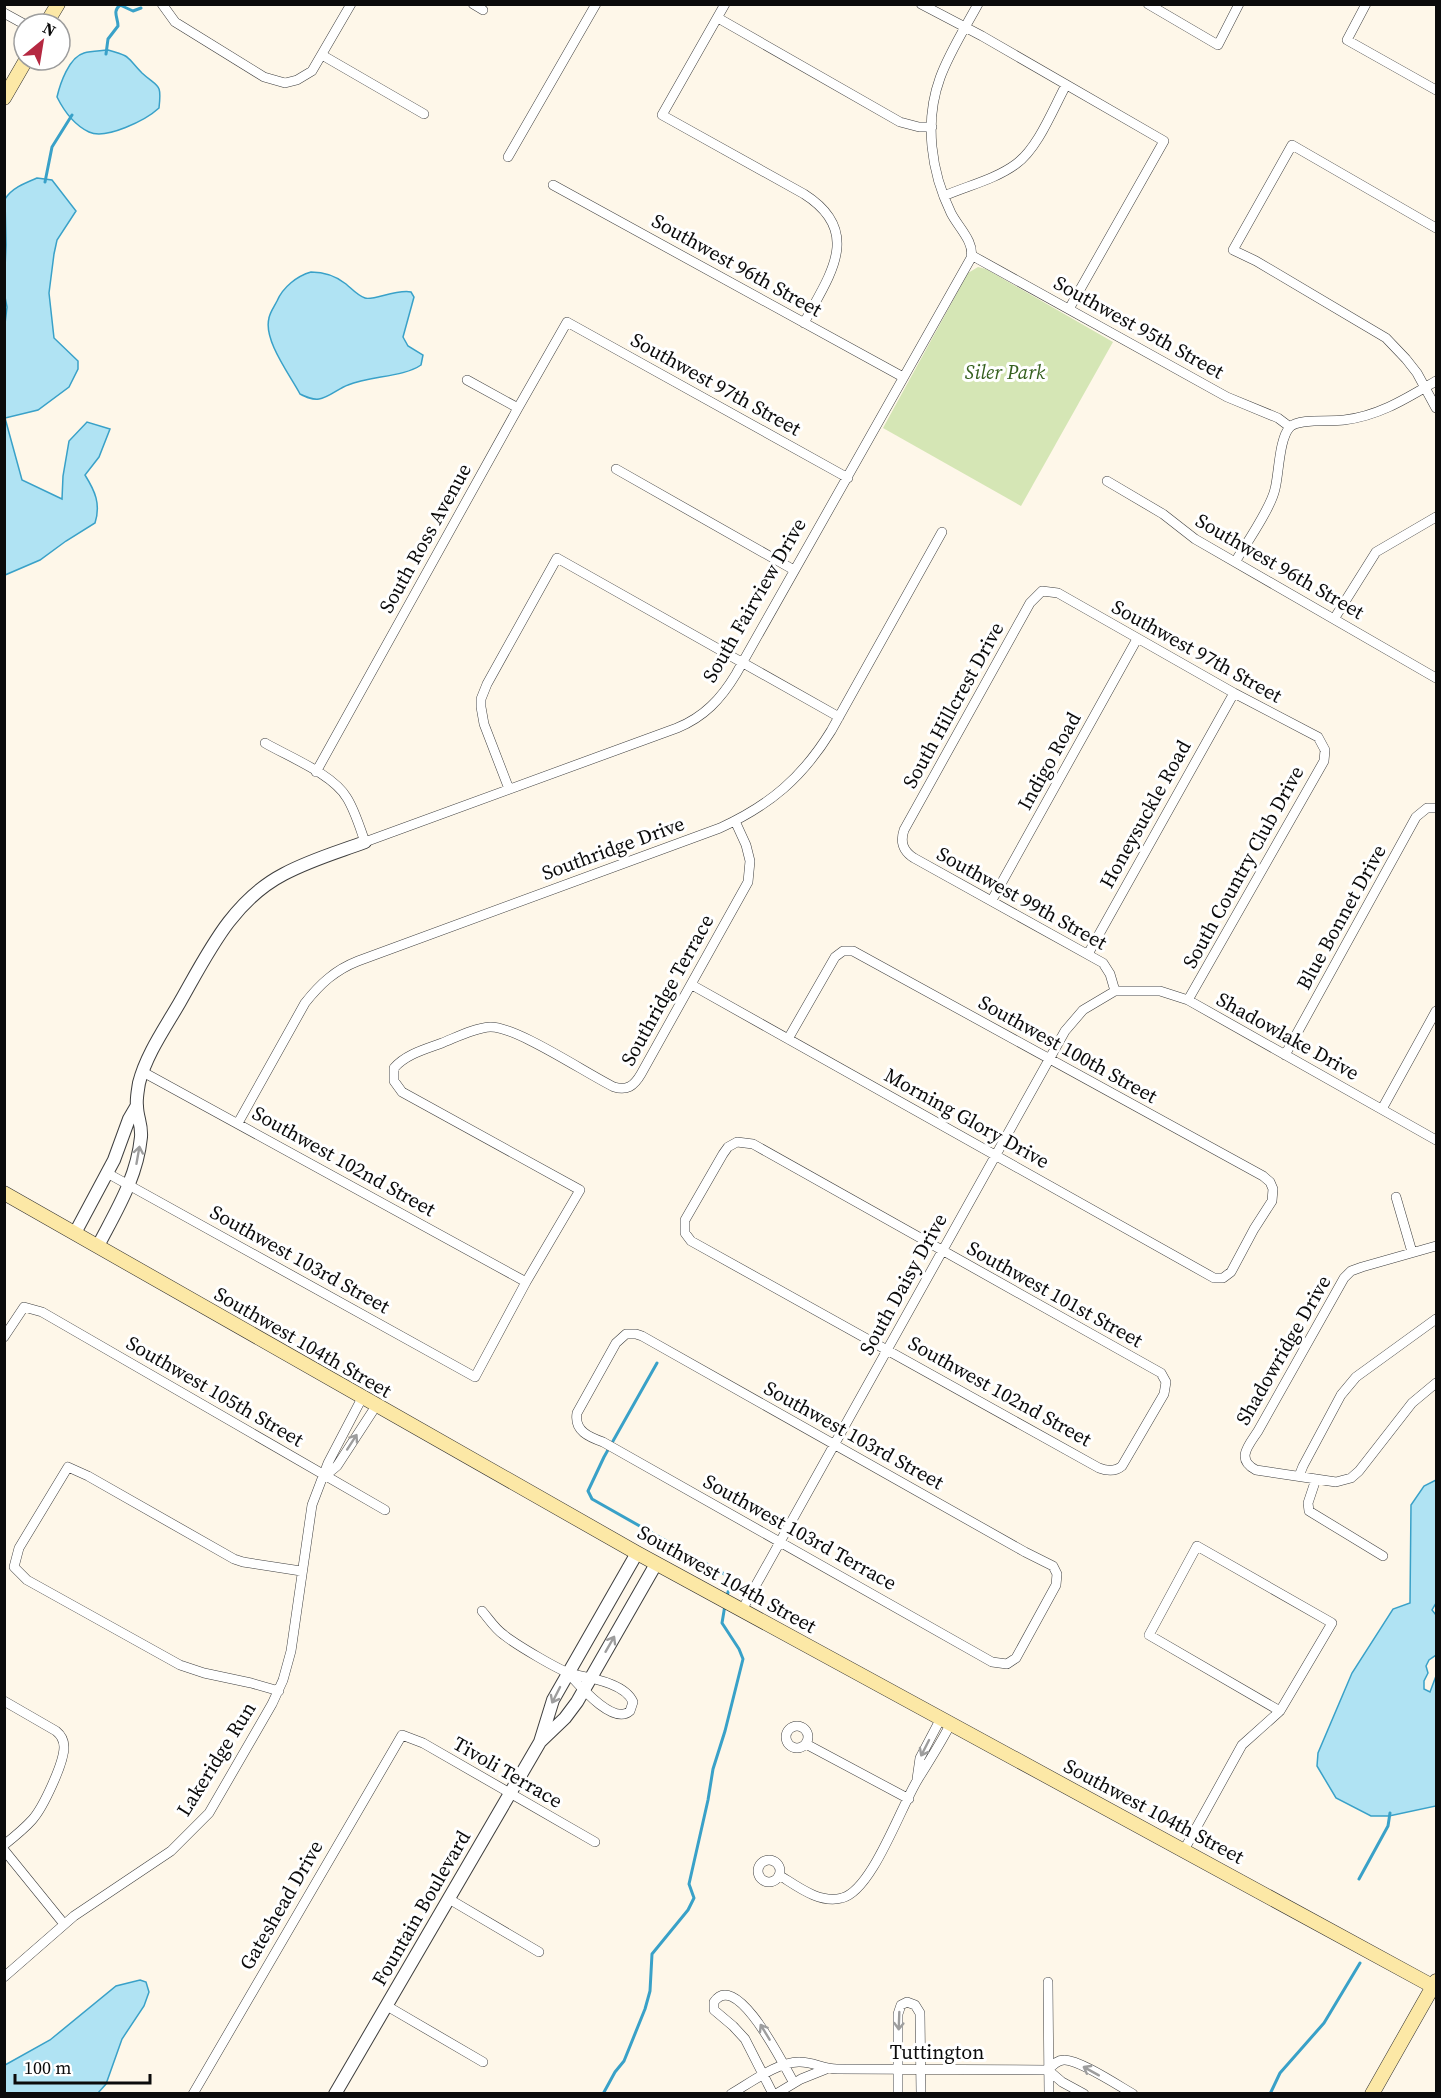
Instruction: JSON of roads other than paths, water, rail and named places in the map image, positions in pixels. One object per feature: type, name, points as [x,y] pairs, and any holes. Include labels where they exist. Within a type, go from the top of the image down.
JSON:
[{"type":"main road","points":[[4,98],[19,72]]},
{"type":"main road","name":"Southwest 104th Street","points":[[4,1193],[656,1564],[1436,1986]]},
{"type":"main road","points":[[1372,2094],[1436,1986]]},
{"type":"street","points":[[162,4],[175,22],[257,74],[272,81],[285,82],[301,78],[312,71],[351,4]]},
{"type":"street","points":[[472,4],[483,10]]},
{"type":"street","points":[[508,157],[596,4]]},
{"type":"street","points":[[725,4],[662,115],[804,194],[828,215],[836,235],[836,261],[804,323]]},
{"type":"street","points":[[921,4],[1164,141],[1069,309]]},
{"type":"street","points":[[971,255],[972,248],[956,223],[944,196],[933,157],[932,127],[934,100],[940,78],[978,4]]},
{"type":"street","points":[[1148,4],[1218,45],[1239,4]]},
{"type":"street","points":[[1366,4],[1347,40],[1437,90]]},
{"type":"street","points":[[718,18],[900,122],[919,127],[932,127]]},
{"type":"street","points":[[322,56],[424,114]]},
{"type":"street","points":[[944,196],[1000,173],[1020,161],[1030,150],[1066,85]]},
{"type":"street","points":[[1437,228],[1292,145],[1233,250],[1256,261],[1386,338],[1406,358],[1437,408]]},
{"type":"street","name":"Southwest 96th Street","points":[[553,185],[903,377]]},
{"type":"street","name":"Southwest 95th Street","points":[[971,255],[1227,397],[1278,418],[1290,427]]},
{"type":"street","name":"South Fairview Drive","points":[[75,1233],[123,1138],[129,1119],[136,1107],[139,1083],[149,1058],[208,952],[235,912],[261,888],[283,874],[365,842],[677,728],[694,720],[716,703],[730,685],[848,478],[971,255]]},
{"type":"street","name":"South Ross Avenue","points":[[316,772],[567,322]]},
{"type":"street","name":"Southwest 97th Street","points":[[567,322],[848,478]]},
{"type":"street","points":[[467,380],[518,408]]},
{"type":"street","points":[[1235,562],[1274,494],[1284,439],[1290,427],[1302,422],[1329,422],[1372,414],[1399,403],[1437,381]]},
{"type":"street","points":[[616,469],[794,570]]},
{"type":"street","name":"Southwest 96th Street","points":[[1107,481],[1163,514],[1185,532],[1235,562],[1436,676]]},
{"type":"street","points":[[1334,619],[1376,552],[1437,517]]},
{"type":"street","name":"Southridge Drive","points":[[237,1122],[305,1003],[317,988],[338,970],[735,821],[765,804],[798,775],[822,746],[942,532]]},
{"type":"street","points":[[509,789],[484,724],[481,699],[487,684],[557,558],[839,717]]},
{"type":"street","name":"Southwest 97th Street","points":[[1045,591],[1058,593],[1234,693],[1318,737],[1325,750]]},
{"type":"street","name":"South Hillcrest Drive","points":[[902,843],[904,830],[1030,603],[1039,592],[1045,591]]},
{"type":"street","name":"Indigo Road","points":[[992,900],[1137,639]]},
{"type":"street","name":"Honeysuckle Road","points":[[1088,954],[1234,693]]},
{"type":"street","points":[[265,743],[333,782],[349,800],[365,842]]},
{"type":"street","name":"South Country Club Drive","points":[[1188,1000],[1324,761],[1325,750]]},
{"type":"street","name":"Blue Bonnet Drive","points":[[1285,1055],[1416,817],[1427,808],[1437,808]]},
{"type":"street","name":"Southridge Terrace","points":[[526,1282],[580,1190],[402,1092],[394,1082],[394,1068],[408,1057],[480,1029],[494,1027],[515,1033],[614,1087],[629,1088],[641,1074],[742,895],[750,874],[750,861],[735,821]]},
{"type":"street","name":"Southwest 99th Street","points":[[902,843],[905,851],[914,858],[1106,966],[1115,991]]},
{"type":"street","name":"Southwest 100th Street","points":[[788,1039],[835,957],[843,951],[853,951],[1263,1176],[1272,1185],[1274,1193],[1272,1201],[1234,1268],[1225,1277]]},
{"type":"street","name":"Morning Glory Drive","points":[[692,985],[1185,1260],[1208,1276],[1216,1279],[1225,1277]]},
{"type":"street","name":"Shadowlake Drive","points":[[1115,991],[1160,991],[1188,1000],[1437,1140]]},
{"type":"street","name":"South Daisy Drive","points":[[737,1608],[780,1541],[1065,1031],[1077,1015],[1115,991]]},
{"type":"street","points":[[1382,1109],[1437,1011]]},
{"type":"street","name":"Southwest 102nd Street","points":[[143,1072],[526,1282]]},
{"type":"street","name":"South Fairview Drive","points":[[98,1246],[129,1185],[136,1166],[141,1122],[136,1107]]},
{"type":"street","name":"Southwest 101st Street","points":[[684,1230],[688,1214],[723,1154],[733,1143],[741,1141],[753,1144],[942,1252],[1157,1369],[1166,1382],[1164,1394],[1125,1463],[1115,1470]]},
{"type":"street","name":"Southwest 103rd Street","points":[[107,1173],[475,1377],[526,1282]]},
{"type":"street","points":[[1396,1197],[1412,1252]]},
{"type":"street","name":"Southwest 102nd Street","points":[[684,1230],[687,1237],[696,1244],[1099,1468],[1115,1470]]},
{"type":"street","name":"Shadowridge Drive","points":[[1299,1476],[1256,1470],[1247,1464],[1246,1449],[1344,1278],[1355,1269],[1437,1246]]},
{"type":"street","name":"Southwest 105th Street","points":[[4,1337],[24,1307],[42,1312],[385,1510]]},
{"type":"street","points":[[1437,1319],[1356,1377],[1346,1388],[1299,1476],[1336,1482],[1351,1478],[1365,1464],[1412,1403],[1437,1383]]},
{"type":"street","name":"Southwest 103rd Street","points":[[578,1424],[577,1413],[616,1343],[623,1336],[630,1334],[642,1336],[1025,1552],[1049,1563],[1057,1574],[1056,1585],[1017,1656],[1007,1664]]},
{"type":"street","name":"Lakeridge Run","points":[[4,1977],[64,1924],[171,1851],[201,1822],[218,1798],[279,1691],[287,1669],[312,1505],[325,1476],[328,1463],[362,1398]]},
{"type":"street","name":"Lakeridge Run","points":[[325,1476],[337,1466],[376,1406]]},
{"type":"street","name":"Southwest 103rd Terrace","points":[[578,1424],[585,1434],[780,1541],[992,1662],[1007,1664]]},
{"type":"street","points":[[279,1691],[180,1665],[27,1580],[14,1567],[19,1548],[68,1467],[234,1558],[263,1566],[301,1571]]},
{"type":"street","points":[[1316,1479],[1308,1503],[1309,1511],[1383,1556]]},
{"type":"street","points":[[1184,1850],[1242,1745],[1280,1711],[1332,1623],[1197,1546],[1149,1635],[1280,1711]]},
{"type":"street","name":"Fountain Boulevard","points":[[336,2094],[540,1742],[553,1700],[637,1553]]},
{"type":"street","name":"Fountain Boulevard","points":[[540,1742],[570,1713],[656,1564]]},
{"type":"street","points":[[482,1611],[502,1635],[568,1673],[605,1682],[630,1696],[633,1702],[630,1711],[624,1715],[614,1713],[584,1691],[568,1673]]},
{"type":"street","points":[[4,1701],[56,1731],[62,1738],[64,1749],[61,1761],[40,1809],[4,1848],[64,1924]]},
{"type":"street","points":[[778,1875],[819,1898],[841,1899],[853,1894],[868,1875],[917,1780],[930,1762],[946,1720]]},
{"type":"street","name":"Tivoli Terrace","points":[[402,1735],[423,1743],[595,1842]]},
{"type":"street","name":"Gateshead Drive","points":[[193,2094],[402,1735]]},
{"type":"street","points":[[806,1744],[909,1799]]},
{"type":"street","points":[[449,1899],[539,1952]]},
{"type":"street","points":[[1048,1982],[1049,2094]]},
{"type":"street","points":[[774,2094],[745,2039],[714,2010],[714,2002],[720,1996],[724,1995],[735,2000],[754,2016],[794,2083]]},
{"type":"street","points":[[898,2094],[898,2014],[901,2005],[907,2002],[915,2005],[920,2013],[921,2094]]},
{"type":"street","points":[[387,2006],[483,2062]]},
{"type":"street","name":"Tuttington","points":[[731,2094],[783,2065],[799,2062],[826,2069],[1048,2070],[1056,2062],[1063,2060],[1133,2094]]},
{"type":"street","name":"Tuttington","points":[[774,2094],[826,2069]]},
{"type":"street","points":[[1048,2070],[1062,2082],[1084,2094]]},
{"type":"water","points":[[108,50],[128,58],[158,86],[159,108],[126,128],[105,133],[89,132],[74,122],[57,97],[66,72],[72,72],[72,62],[84,53]]},
{"type":"water","points":[[37,178],[52,180],[76,211],[57,240],[49,293],[54,338],[78,361],[78,369],[69,387],[38,410],[5,418],[22,480],[62,499],[69,441],[87,422],[110,429],[99,457],[85,475],[96,498],[95,523],[40,560],[5,575],[4,332],[7,307],[4,292],[5,199],[15,189]]},
{"type":"water","points":[[311,272],[334,277],[365,298],[411,292],[414,297],[403,337],[408,346],[423,355],[421,365],[406,372],[348,385],[322,398],[311,399],[300,394],[274,347],[268,327],[270,314],[283,291],[296,279]]},
{"type":"water","points":[[1436,1480],[1436,1603],[1432,1610],[1436,1615],[1436,1655],[1429,1660],[1426,1666],[1428,1673],[1424,1681],[1424,1689],[1430,1692],[1436,1676],[1436,1806],[1389,1816],[1371,1816],[1336,1798],[1317,1766],[1318,1753],[1352,1673],[1393,1609],[1410,1603],[1411,1505],[1424,1486]]},
{"type":"water","points":[[140,1980],[146,1982],[149,1992],[144,2006],[122,2039],[106,2084],[98,2093],[5,2093],[5,2065],[50,2040],[116,1986]]},
{"type":"waterway","points":[[106,54],[108,39],[118,26],[116,12],[120,5],[133,11],[141,8]]},
{"type":"waterway","points":[[45,182],[52,147],[72,115]]},
{"type":"waterway","points":[[657,1363],[604,1457],[588,1491],[592,1499],[728,1576],[730,1585],[727,1596]]},
{"type":"waterway","points":[[603,2094],[624,2061],[645,2009],[650,1991],[652,1954],[688,1910],[694,1898],[689,1884],[713,1769],[743,1659],[722,1623],[725,1605]]},
{"type":"waterway","points":[[1359,1879],[1388,1826],[1390,1813]]},
{"type":"waterway","points":[[1270,2094],[1280,2073],[1324,2023],[1360,1963]]},
{"type":"park label","name":"Siler Park","points":[[1005,372]]}]
